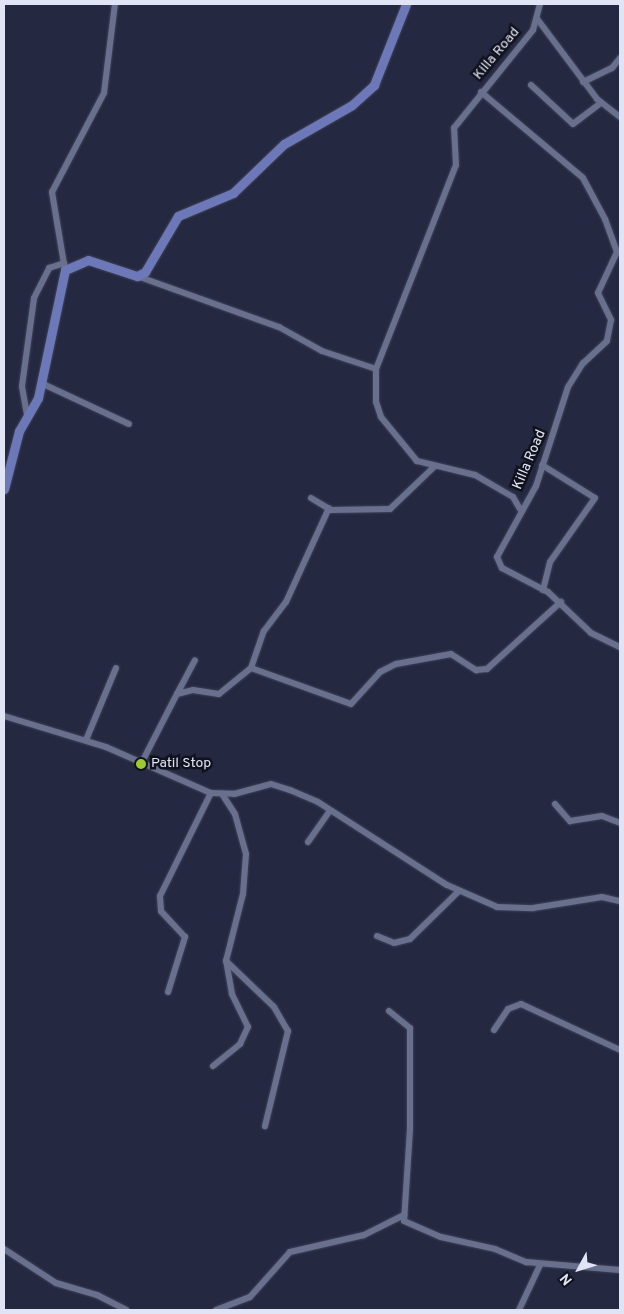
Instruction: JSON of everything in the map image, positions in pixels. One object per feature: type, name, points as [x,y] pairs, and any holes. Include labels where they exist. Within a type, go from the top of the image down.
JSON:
[{"type":"main road","points":[[4,489],[27,415],[41,382],[64,266],[88,260],[137,276],[152,266],[164,235],[178,216],[233,193],[284,144],[352,104],[374,85],[406,4]]},
{"type":"street","points":[[27,415],[22,386],[34,298],[49,268],[64,266],[52,192],[104,93],[115,4]]},
{"type":"street","name":"Killa Road","points":[[481,92],[583,178],[616,247],[598,293],[608,310],[612,328],[607,341],[583,363],[568,387],[536,486],[520,509],[513,497],[475,476],[417,461],[380,417],[376,369],[456,166],[454,128],[481,92],[538,20],[540,4]]},
{"type":"street","points":[[538,20],[600,103],[620,117]]},
{"type":"street","points":[[583,82],[612,68],[620,58]]},
{"type":"street","points":[[532,85],[573,124],[600,103]]},
{"type":"street","points":[[137,276],[279,327],[322,351],[376,369]]},
{"type":"street","points":[[41,382],[129,424]]},
{"type":"street","points":[[542,465],[594,498],[550,562],[543,590]]},
{"type":"street","points":[[311,498],[329,508],[390,509],[435,466]]},
{"type":"street","points":[[177,694],[193,690],[219,694],[251,668],[264,631],[286,602],[329,508]]},
{"type":"street","points":[[520,509],[497,557],[502,568],[561,602],[591,633],[620,647]]},
{"type":"street","points":[[251,668],[351,704],[380,672],[396,664],[451,654],[476,670],[487,669],[561,602]]},
{"type":"street","points":[[141,764],[195,660]]},
{"type":"street","points":[[86,740],[116,668]]},
{"type":"street","points":[[4,716],[86,740],[211,793],[222,794],[270,784],[330,811],[459,891],[485,903],[512,908],[602,897],[620,901]]},
{"type":"street","points":[[168,992],[185,937],[161,911],[160,896],[211,793]]},
{"type":"street","points":[[212,1066],[240,1044],[248,1027],[232,994],[226,961],[243,894],[246,854],[234,814],[222,794]]},
{"type":"street","points":[[555,804],[570,821],[602,816],[620,823]]},
{"type":"street","points":[[308,842],[330,811]]},
{"type":"street","points":[[377,936],[394,943],[410,939],[459,891]]},
{"type":"street","points":[[226,961],[274,1007],[288,1031],[265,1126]]},
{"type":"street","points":[[494,1030],[508,1009],[522,1004],[620,1050]]},
{"type":"street","points":[[389,1011],[410,1028],[410,1129],[404,1221],[441,1237],[540,1264],[620,1270]]},
{"type":"street","points":[[216,1310],[250,1297],[290,1252],[364,1234],[404,1215]]},
{"type":"street","points":[[4,1249],[56,1283],[98,1295],[126,1310]]},
{"type":"street","points":[[519,1310],[540,1264]]},
{"type":"place","name":"Patil Stop","points":[[141,764]]}]
